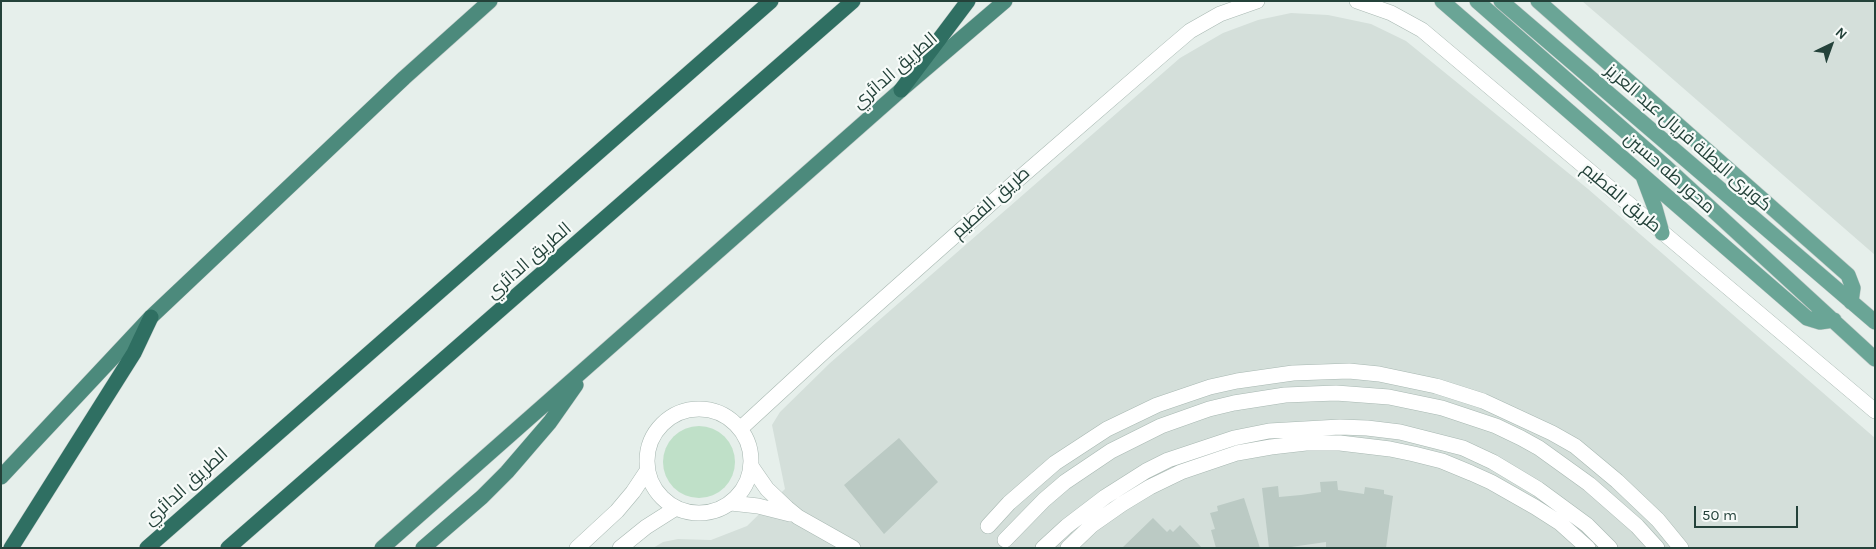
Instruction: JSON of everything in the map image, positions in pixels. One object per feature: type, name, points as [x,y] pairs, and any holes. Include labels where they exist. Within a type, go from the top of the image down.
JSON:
[{"type":"highway","points":[[1,477],[151,317],[404,78],[490,1]]},
{"type":"highway","name":"الطريق الدائري","points":[[147,548],[770,1]]},
{"type":"highway","name":"الطريق الدائري","points":[[228,548],[853,1]]},
{"type":"highway","points":[[901,90],[968,1]]},
{"type":"highway","name":"الطريق الدائري","points":[[382,548],[901,90],[1005,1]]},
{"type":"highway","points":[[11,548],[134,353],[151,317]]},
{"type":"highway","points":[[423,548],[507,472],[550,422],[587,368]]},
{"type":"main road","name":"محور طه حسين","points":[[1442,1],[1808,318],[1820,322],[1834,320]]},
{"type":"main road","name":"كوبرى البطلة فريال عبد العزيز","points":[[1477,1],[1666,167],[1834,320]]},
{"type":"main road","name":"كوبرى البطلة فريال عبد العزيز","points":[[1501,1],[1851,302]]},
{"type":"main road","points":[[1538,1],[1848,275],[1853,288],[1851,302],[1875,322]]},
{"type":"main road","points":[[1643,175],[1662,233]]},
{"type":"main road","points":[[1834,320],[1875,359]]},
{"type":"street","name":"طريق الفطيم","points":[[740,429],[1014,183],[1190,31],[1220,14],[1257,1]]},
{"type":"street","name":"طريق الفطيم","points":[[1357,1],[1392,13],[1422,30],[1875,412]]},
{"type":"street","points":[[988,526],[1020,493],[1055,463],[1107,429],[1166,402],[1210,387],[1237,381],[1293,373],[1349,371],[1379,374],[1436,386],[1460,393],[1529,421],[1575,446],[1597,463],[1638,500],[1681,548]]},
{"type":"street","points":[[1005,540],[1051,494],[1088,466],[1112,451],[1161,426],[1209,409],[1234,403],[1285,395],[1363,394],[1389,397],[1442,408],[1496,426],[1521,438],[1539,448],[1589,484],[1637,526],[1657,548]]},
{"type":"street","points":[[706,409],[725,416],[740,429],[750,451],[751,466],[748,480],[741,493],[731,503],[718,510],[704,513],[690,513],[676,508],[657,493],[647,471],[648,451],[655,433],[669,418],[687,410],[706,409]]},
{"type":"street","points":[[1521,438],[1529,421]]},
{"type":"street","points":[[1068,548],[1092,525],[1122,504],[1175,475],[1234,438],[1269,431],[1340,427],[1400,432],[1463,448],[1523,479],[1587,525],[1610,548]]},
{"type":"street","points":[[1364,445],[1367,428]]},
{"type":"street","points":[[1049,546],[1082,513],[1125,483],[1168,460],[1210,453],[1238,453],[1306,443],[1340,443],[1390,449],[1442,461],[1514,494],[1560,524],[1588,548]]},
{"type":"street","points":[[751,466],[777,499],[798,517]]},
{"type":"street","points":[[577,548],[617,511],[647,471]]},
{"type":"street","points":[[1514,494],[1523,479]]},
{"type":"street","points":[[731,503],[772,508],[798,517],[853,548]]},
{"type":"street","points":[[620,548],[646,527],[676,508]]},
{"type":"shaded area","points":[[1582,1],[1875,1],[1875,255],[1652,61]]},
{"type":"shaded area","points":[[1291,13],[1328,15],[1371,24],[1406,41],[1588,189],[1875,438],[1875,548],[653,548],[663,542],[678,539],[711,540],[747,526],[785,489],[772,425],[780,412],[830,363],[1180,58],[1223,33],[1258,20]]},
{"type":"green space","points":[[699,426],[713,429],[725,436],[732,448],[735,462],[732,476],[725,488],[713,495],[699,498],[685,495],[673,488],[666,476],[663,462],[666,448],[673,436],[685,429]]},
{"type":"building","points":[[899,438],[938,482],[884,534],[844,485]]},
{"type":"building","points":[[1337,481],[1338,490],[1364,494],[1365,487],[1384,490],[1384,494],[1393,496],[1386,548],[1326,548],[1326,542],[1284,548],[1269,548],[1262,488],[1278,486],[1279,497],[1301,495],[1321,492],[1320,482]]},
{"type":"building","points":[[1244,498],[1260,548],[1216,548],[1211,530],[1215,529],[1210,513],[1218,511],[1217,506]]},
{"type":"building","points":[[1153,518],[1167,532],[1170,529],[1173,532],[1180,525],[1202,548],[1122,548]]}]
